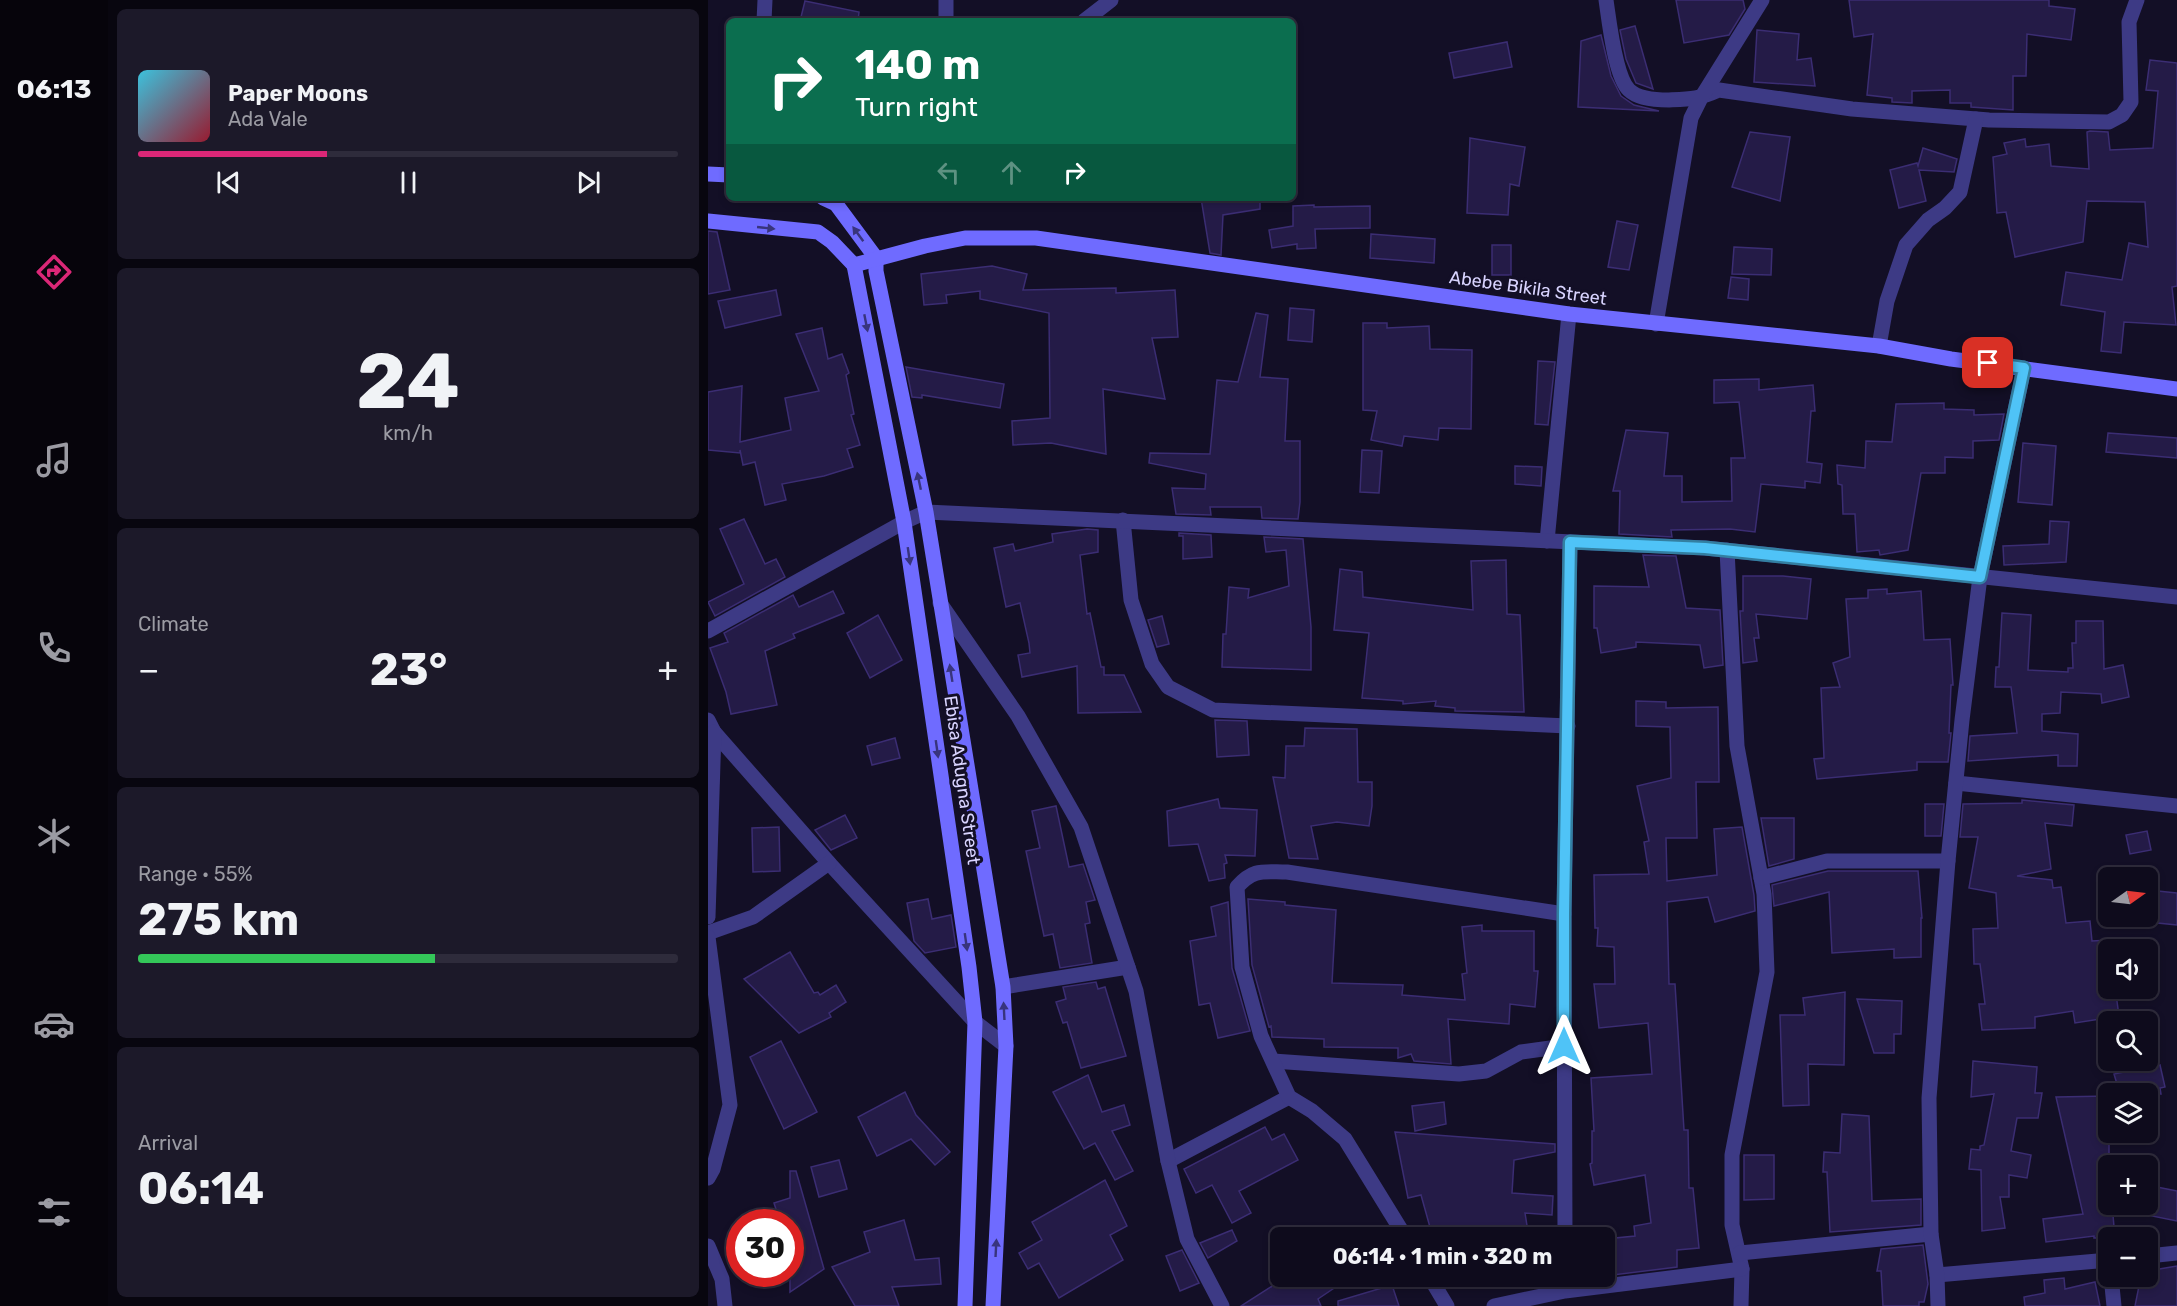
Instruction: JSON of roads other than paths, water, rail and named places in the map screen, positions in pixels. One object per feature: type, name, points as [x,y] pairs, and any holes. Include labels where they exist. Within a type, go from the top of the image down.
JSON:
[{"type":"main road","points":[[708,174],[726,176]]},
{"type":"main road","points":[[830,201],[836,204],[876,258]]},
{"type":"main road","points":[[708,221],[818,232],[832,242],[854,265]]},
{"type":"main road","name":"Abebe Bikila Street","points":[[854,265],[965,238],[1036,238],[1569,314],[1879,346],[1951,359],[2177,389]]},
{"type":"main road","name":"Ebisa Adugna Street","points":[[876,258],[876,271],[883,307],[926,512],[1003,987],[1005,1046],[993,1306]]},
{"type":"main road","name":"Ebisa Adugna Street","points":[[854,265],[904,522],[975,1022],[965,1306]]},
{"type":"street","points":[[764,18],[765,0]]},
{"type":"street","points":[[946,0],[946,18]]},
{"type":"street","points":[[1088,18],[1111,0]]},
{"type":"street","points":[[1606,0],[1615,58],[1628,90],[1643,98],[1665,100],[1701,98],[1719,90],[1852,110],[1976,119],[2109,122],[2122,115],[2131,102],[2129,22],[2137,0]]},
{"type":"street","points":[[1656,324],[1691,118],[1762,0]]},
{"type":"street","points":[[1879,346],[1887,300],[1906,245],[1928,220],[1945,208],[1959,192],[1976,119]]},
{"type":"street","points":[[1547,542],[1569,314]]},
{"type":"street","points":[[1938,1306],[1937,1275],[1931,1234],[1929,1098],[1948,861],[1980,577],[2024,368]]},
{"type":"street","points":[[708,631],[926,512],[1727,550],[2177,597]]},
{"type":"street","points":[[1123,520],[1131,600],[1152,664],[1168,687],[1213,710],[1568,726]]},
{"type":"street","points":[[1565,1227],[1564,914],[1570,542]]},
{"type":"street","points":[[1727,550],[1737,746],[1764,894],[1767,972],[1731,1155],[1732,1225],[1740,1252],[1742,1269],[1741,1306]]},
{"type":"street","points":[[940,603],[1018,716],[1081,827],[1136,992],[1168,1161],[1187,1239],[1222,1306]]},
{"type":"street","points":[[711,726],[829,863],[975,1022],[1005,1046]]},
{"type":"street","points":[[708,917],[711,726]]},
{"type":"street","points":[[1956,783],[2177,806]]},
{"type":"street","points":[[1761,878],[1827,861],[1948,861]]},
{"type":"street","points":[[708,1178],[714,1169],[729,1105],[708,935],[753,917],[829,863]]},
{"type":"street","points":[[1399,1227],[1345,1139],[1312,1111],[1288,1097],[1261,1036],[1242,967],[1237,887],[1247,876],[1259,872],[1287,872],[1564,914]]},
{"type":"street","points":[[1003,987],[1128,968]]},
{"type":"street","points":[[1273,1061],[1459,1074],[1486,1071],[1521,1052],[1564,1046]]},
{"type":"street","points":[[1168,1161],[1288,1097]]},
{"type":"street","points":[[1740,1252],[1931,1234]]},
{"type":"street","points":[[708,1246],[722,1279],[725,1306]]},
{"type":"street","points":[[2158,1255],[2177,1253]]},
{"type":"street","points":[[1937,1275],[2098,1261]]},
{"type":"street","points":[[1615,1280],[1742,1269]]},
{"type":"street","points":[[1436,1287],[1447,1306]]},
{"type":"street","points":[[1494,1306],[1555,1287]]},
{"type":"street","points":[[2112,1287],[2114,1306]]}]
